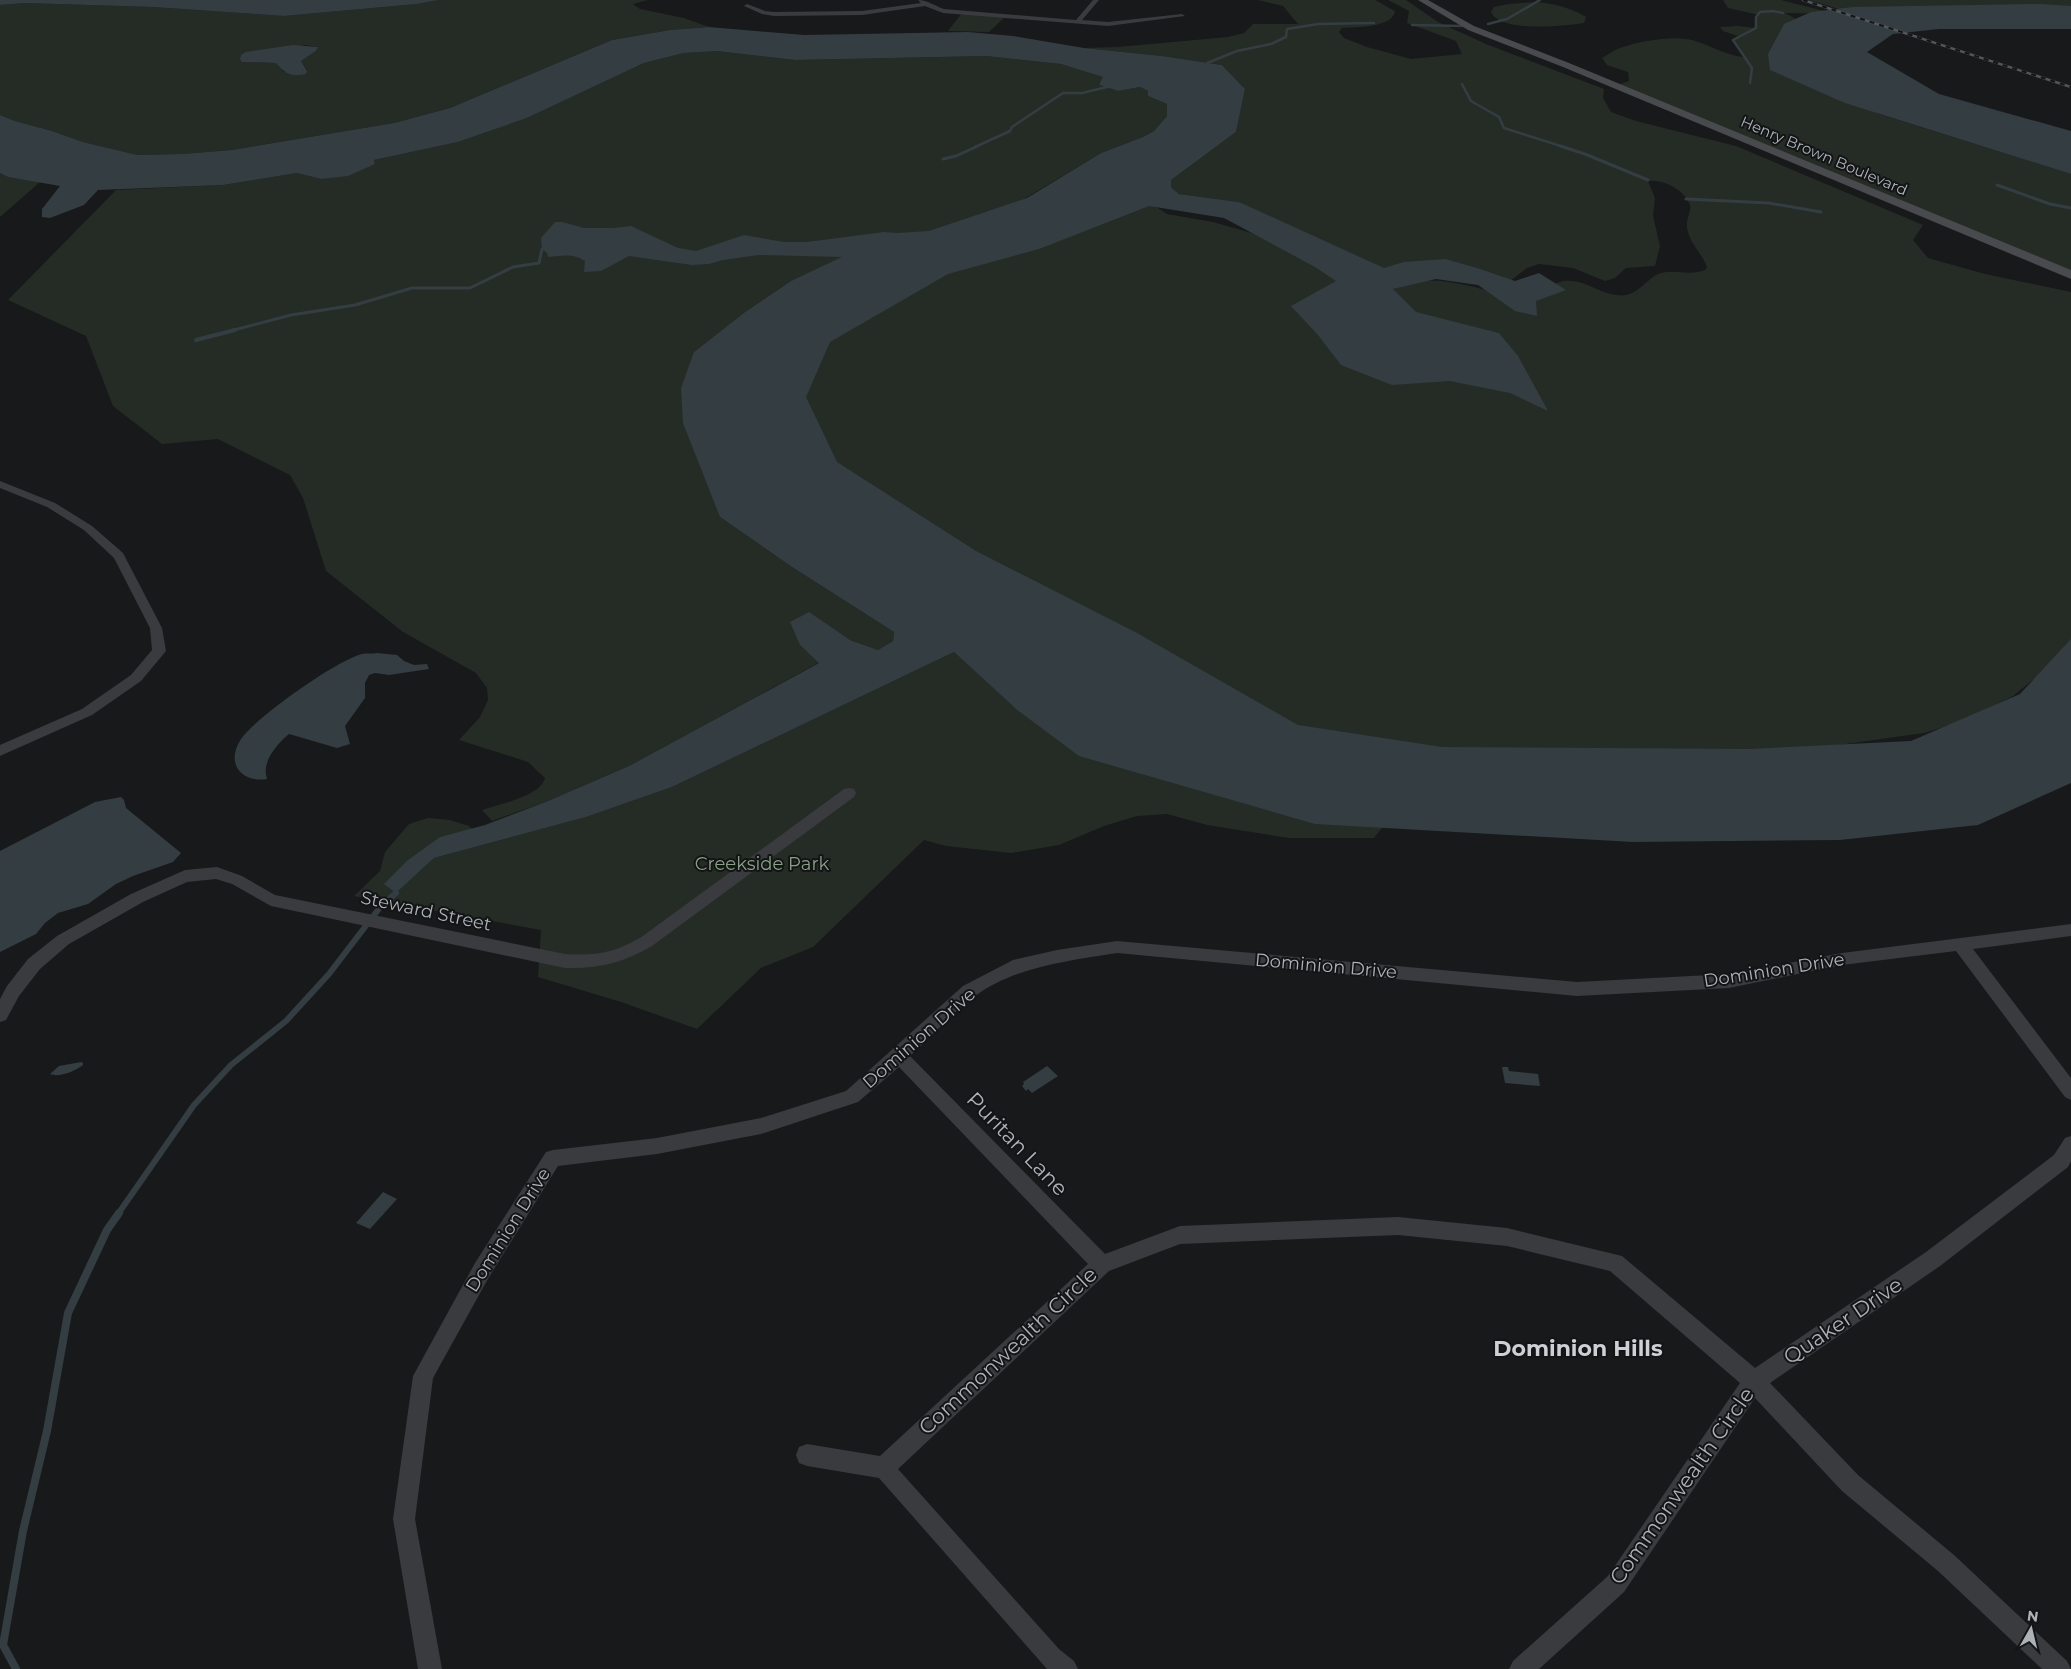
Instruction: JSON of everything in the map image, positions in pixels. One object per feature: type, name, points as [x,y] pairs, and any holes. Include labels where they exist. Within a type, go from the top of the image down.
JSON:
[{"type":"main road","name":"Henry Brown Boulevard","points":[[1422,0],[1471,28],[1566,65],[2071,275]]},
{"type":"main road","name":"Henry Brown Boulevard","points":[[1456,8],[1497,32],[1566,65]]},
{"type":"street","points":[[1077,22],[1096,0]]},
{"type":"street","points":[[747,6],[764,13],[774,14],[838,14],[862,13],[923,2],[943,11],[1077,22],[1124,23],[1182,16]]},
{"type":"street","points":[[0,484],[51,505],[88,528],[119,556],[156,628],[159,651],[136,678],[88,712],[0,751]]},
{"type":"street","name":"Steward Street","points":[[0,1015],[13,991],[34,964],[63,940],[137,898],[185,876],[217,873],[237,880],[271,900],[565,961],[596,963],[626,954],[646,942],[849,793]]},
{"type":"street","name":"Dominion Drive","points":[[430,1669],[404,1519],[423,1376],[482,1270],[552,1158],[656,1146],[761,1126],[852,1097],[969,991],[1013,968],[1057,956],[1118,947],[1577,989],[1730,981],[1842,959],[2071,930]]},
{"type":"street","points":[[1961,945],[2071,1092]]},
{"type":"street","name":"Puritan Lane","points":[[899,1056],[1102,1264]]},
{"type":"street","name":"Quaker Drive","points":[[1754,1381],[1933,1259],[2060,1161],[2071,1144]]},
{"type":"street","name":"Commonwealth Circle","points":[[886,1468],[889,1462],[1102,1264],[1180,1235],[1398,1226],[1506,1237],[1615,1263],[1754,1381],[1850,1483],[1946,1563],[2059,1669]]},
{"type":"street","name":"Commonwealth Circle","points":[[1521,1669],[1616,1584],[1754,1381]]},
{"type":"street","points":[[808,1455],[886,1468],[888,1474],[1051,1657],[1066,1669]]},
{"type":"green space","points":[[439,0],[648,0],[633,4],[640,9],[684,18],[709,27],[670,30],[612,40],[450,108],[394,123],[232,150],[136,155],[83,142],[0,115],[0,5],[25,3],[152,7],[284,16],[417,4]],"holes":[[[305,45],[318,47],[316,51],[301,61],[307,70],[284,72],[276,63],[242,62],[240,60]]]},
{"type":"green space","points":[[1258,0],[1375,0],[1395,11],[1393,17],[1388,21],[1373,26],[1342,28],[1339,32],[1344,38],[1367,47],[1411,59],[1462,54],[1456,41],[1407,23],[1409,11],[1388,0],[1406,0],[1438,22],[1486,44],[1604,89],[1603,98],[1611,112],[1636,121],[1736,146],[1923,225],[1913,240],[1928,258],[1985,274],[2071,292],[2071,649],[2013,696],[1961,722],[1924,733],[1824,747],[1586,758],[1304,737],[927,557],[771,395],[801,323],[1149,202],[1167,214],[1213,222],[1269,238],[1390,292],[1402,285],[1415,282],[1443,281],[1523,299],[1560,282],[1572,281],[1610,294],[1623,295],[1638,290],[1661,273],[1693,273],[1705,270],[1707,267],[1688,232],[1687,224],[1690,205],[1687,200],[1673,187],[1654,181],[1648,181],[1655,198],[1653,216],[1660,246],[1655,266],[1626,268],[1615,278],[1605,281],[1573,268],[1539,264],[1527,268],[1510,281],[1379,273],[1239,202],[1179,194],[1171,187],[1171,180],[1236,132],[1245,89],[1222,65],[1162,56],[1084,48],[1118,47],[1228,37],[1244,33],[1253,24],[1298,24],[1283,6]]},
{"type":"green space","points":[[1723,0],[1781,0],[1836,14],[1785,13],[1796,19],[1778,35],[1775,47],[1879,114],[2071,174],[2071,276],[1612,87],[1629,81],[1628,72],[1607,65],[1602,58],[1617,49],[1638,43],[1667,38],[1685,39],[1743,57],[1733,40],[1738,36],[1723,31],[1720,27],[1756,28],[1756,17],[1759,15],[1728,8]]},
{"type":"green space","points":[[1809,0],[2071,0],[2071,7],[1852,13]]},
{"type":"green space","points":[[1536,2],[1568,8],[1586,17],[1584,23],[1563,26],[1519,26],[1497,19],[1491,12],[1494,7]]},
{"type":"green space","points":[[962,13],[1007,15],[989,32],[948,31]]},
{"type":"green space","points":[[717,51],[795,60],[986,56],[1061,64],[1104,77],[1099,85],[1118,91],[1140,87],[1148,91],[1148,96],[1167,104],[1167,116],[1154,131],[1101,153],[1014,205],[791,281],[745,312],[694,352],[720,517],[792,567],[894,632],[893,641],[878,650],[850,640],[808,613],[800,645],[820,662],[629,766],[548,801],[492,821],[482,810],[527,795],[542,785],[545,778],[528,762],[459,740],[480,717],[488,700],[487,688],[476,673],[403,632],[326,571],[303,498],[290,475],[218,439],[162,444],[113,406],[86,336],[8,300],[116,190],[223,185],[297,173],[321,179],[375,164],[374,160],[458,142],[527,118],[644,63],[684,53]]},
{"type":"green space","points":[[0,173],[8,177],[40,182],[0,217]]},
{"type":"green space","name":"Creekside Park","points":[[954,652],[1016,709],[1388,820],[1374,838],[1289,838],[1207,825],[1167,814],[1137,816],[1104,826],[1059,845],[1011,853],[946,846],[924,840],[813,947],[761,968],[697,1029],[621,1002],[538,977],[541,930],[354,896],[380,871],[385,852],[409,824],[428,818],[450,820],[469,826],[472,829],[440,837],[396,893],[434,858],[586,817],[672,787]]},
{"type":"shaded area","points":[[0,0],[439,0],[417,4],[284,16],[152,7],[25,3],[0,5]]},
{"type":"shaded area","points":[[2040,4],[2071,6],[2071,29],[1939,29],[1893,34],[1867,52],[1939,94],[2071,131],[2071,174],[1845,103],[1770,70],[1768,54],[1784,24],[1811,12],[1853,7]]},
{"type":"shaded area","points":[[709,27],[804,35],[968,32],[1013,36],[1084,48],[1162,56],[1222,65],[1245,89],[1236,132],[1171,180],[1171,187],[1179,194],[1239,202],[1384,268],[1404,262],[1445,259],[1515,281],[1539,273],[1566,290],[1536,301],[1537,316],[1515,311],[1478,285],[1436,279],[1393,289],[1416,312],[1499,333],[1518,356],[1548,411],[1510,393],[1450,381],[1392,385],[1341,365],[1318,335],[1291,306],[1336,281],[1315,267],[1224,218],[1149,206],[1039,249],[948,274],[830,342],[806,397],[837,462],[976,551],[1137,633],[1298,725],[1442,747],[1750,749],[1911,741],[2020,694],[2071,639],[2071,783],[1978,825],[1840,840],[1633,842],[1315,824],[1079,756],[1016,709],[954,652],[672,787],[586,817],[434,858],[396,893],[384,884],[408,860],[440,837],[485,825],[548,801],[629,766],[819,663],[800,645],[790,622],[809,612],[850,640],[878,650],[893,641],[894,632],[792,567],[720,517],[683,423],[681,388],[694,352],[745,312],[791,281],[842,257],[758,255],[709,264],[692,265],[629,256],[601,271],[584,272],[585,261],[580,258],[572,256],[548,257],[547,253],[542,249],[541,238],[555,222],[584,228],[631,226],[678,248],[696,251],[744,235],[784,242],[807,242],[884,232],[929,231],[1027,198],[1101,153],[1143,137],[1154,131],[1167,116],[1167,104],[1148,96],[1148,91],[1140,87],[1118,91],[1099,85],[1103,77],[1061,64],[986,56],[795,60],[717,51],[684,53],[644,63],[527,118],[458,142],[374,160],[375,164],[348,176],[321,179],[297,173],[223,185],[98,190],[84,205],[50,218],[42,217],[42,209],[60,186],[8,177],[0,173],[0,115],[83,142],[137,155],[232,150],[394,123],[450,108],[612,40],[670,30]]},
{"type":"shaded area","points":[[293,45],[318,47],[316,51],[301,61],[307,71],[306,74],[289,74],[276,63],[242,62],[240,60],[241,55],[246,52]]},
{"type":"shaded area","points":[[362,654],[397,655],[404,661],[414,665],[427,664],[429,669],[389,675],[375,673],[369,675],[365,683],[365,698],[345,726],[350,744],[337,748],[289,734],[275,748],[268,760],[266,766],[267,779],[250,778],[238,769],[235,763],[236,748],[241,739],[262,718],[297,691],[335,667]]},
{"type":"shaded area","points":[[121,797],[126,808],[181,853],[173,862],[116,884],[88,904],[58,913],[45,923],[36,934],[0,952],[0,851],[95,802]]},
{"type":"shaded area","points":[[81,1062],[83,1065],[72,1072],[58,1075],[50,1074],[59,1066]]},
{"type":"shaded area","points":[[1047,1066],[1058,1076],[1032,1093],[1028,1089],[1026,1091],[1022,1086],[1023,1082]]},
{"type":"shaded area","points":[[1502,1067],[1508,1067],[1509,1071],[1538,1074],[1540,1086],[1505,1083]]},
{"type":"shaded area","points":[[383,1192],[397,1199],[370,1229],[356,1223]]},
{"type":"waterway","points":[[1488,24],[1507,19],[1540,0]]},
{"type":"waterway","points":[[1750,83],[1752,68],[1733,40],[1756,28],[1756,17],[1760,12],[1773,11],[1783,13]]},
{"type":"waterway","points":[[1207,63],[1237,51],[1271,44],[1286,37],[1287,29],[1318,24],[1374,23]]},
{"type":"waterway","points":[[1412,25],[1462,26]]},
{"type":"waterway","points":[[1462,84],[1471,101],[1499,117],[1504,128],[1564,147]]},
{"type":"waterway","points":[[975,147],[1010,131],[1012,127],[1063,93],[1082,93],[1107,87]]},
{"type":"waterway","points":[[943,159],[956,156],[978,146]]},
{"type":"waterway","points":[[1560,146],[1585,154],[1648,180]]},
{"type":"waterway","points":[[1997,185],[2050,204],[2071,208]]},
{"type":"waterway","points":[[1686,199],[1769,203],[1821,212]]},
{"type":"waterway","points":[[230,331],[291,315],[355,305],[412,288],[470,288],[513,267],[539,263],[542,249]]},
{"type":"waterway","points":[[196,340],[235,330]]},
{"type":"waterway","points":[[118,1214],[194,1105],[231,1065],[286,1021],[329,974],[381,906],[396,893]]},
{"type":"waterway","points":[[16,1669],[3,1645],[23,1531],[47,1431],[68,1313],[107,1230],[119,1213]]},
{"type":"railway","points":[[1803,0],[2071,87]]},
{"type":"district","name":"Dominion Hills","points":[[1578,1348]]}]
